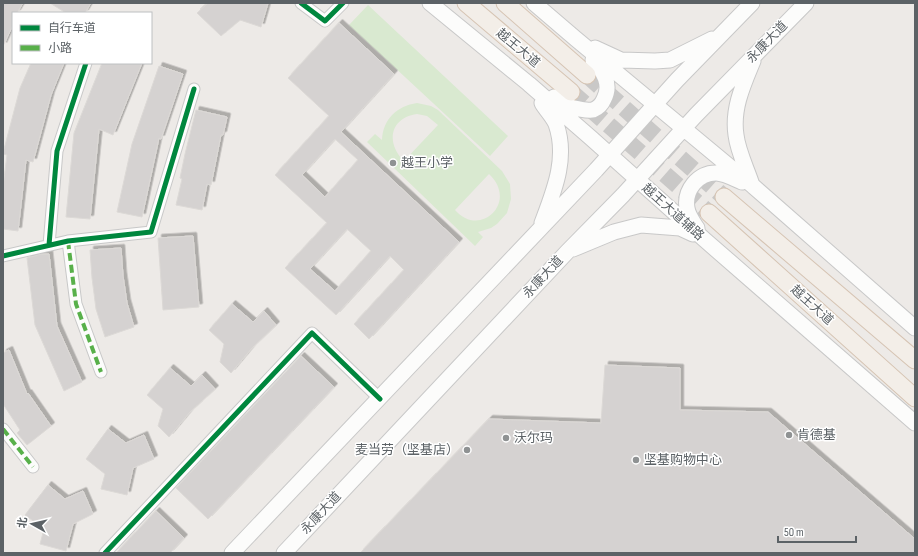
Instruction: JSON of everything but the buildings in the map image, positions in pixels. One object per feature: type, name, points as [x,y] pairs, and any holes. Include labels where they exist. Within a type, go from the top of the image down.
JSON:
[{"type":"main road","name":"越王大道辅路","points":[[430,3],[529,84],[705,240],[915,422]]},
{"type":"main road","name":"越王大道","points":[[466,3],[571,92]]},
{"type":"main road","name":"越王大道","points":[[505,3],[587,76]]},
{"type":"main road","points":[[534,3],[576,40],[753,186],[915,328]]},
{"type":"main road","points":[[232,553],[540,230],[655,105],[752,3]]},
{"type":"main road","name":"永康大道","points":[[284,553],[567,252],[806,3]]},
{"type":"main road","points":[[576,40],[621,60],[656,61],[670,60],[725,31]]},
{"type":"main road","points":[[529,84],[552,96],[568,107],[592,110],[602,104],[607,93],[607,83],[602,70],[576,40]]},
{"type":"main road","points":[[753,186],[737,144],[735,124],[739,95],[755,55]]},
{"type":"main road","points":[[529,84],[555,122],[560,139],[560,170],[555,190],[540,230]]},
{"type":"main road","points":[[705,240],[687,209],[687,196],[693,184],[704,175],[717,173],[753,186]]},
{"type":"main road","name":"越王大道","points":[[724,197],[915,360]]},
{"type":"main road","name":"越王大道","points":[[709,213],[915,398]]},
{"type":"main road","points":[[567,252],[614,232],[641,225],[680,228],[705,240]]},
{"type":"street","points":[[301,3],[325,21],[343,3]]},
{"type":"street","points":[[49,245],[57,151],[86,64]]},
{"type":"street","points":[[3,256],[68,241],[151,232],[194,89]]},
{"type":"street","points":[[68,241],[76,304],[101,372]]},
{"type":"street","points":[[105,553],[312,332],[380,399]]},
{"type":"street","points":[[3,429],[33,467]]},
{"type":"green space","points":[[368,5],[508,136],[490,156],[349,25]]},
{"type":"green space","points":[[417,103],[431,106],[438,110],[502,171],[510,184],[511,199],[507,213],[491,228],[478,232],[483,237],[475,246],[367,142],[375,134],[382,140],[385,126],[392,115],[397,110]],"holes":[[[417,114],[427,116],[438,125],[404,161],[394,147],[393,133],[396,126],[401,121],[408,116]],[[489,174],[497,185],[500,196],[498,205],[493,213],[485,219],[475,221],[465,218],[455,210]]]},
{"type":"tunnel","points":[[587,75],[724,197]]},
{"type":"tunnel","points":[[571,92],[709,213]]},
{"type":"marked path","points":[[68,241],[76,304],[101,372]]},
{"type":"marked path","points":[[3,429],[33,467]]},
{"type":"cycle path","points":[[301,3],[325,21],[343,3]]},
{"type":"cycle path","points":[[49,245],[57,151],[86,64]]},
{"type":"cycle path","points":[[3,256],[68,241],[151,232],[194,89]]},
{"type":"cycle path","points":[[105,553],[312,333],[380,399]]},
{"type":"place","name":"越王小学","points":[[393,163]]},
{"type":"place","name":"肯德基","points":[[789,435]]},
{"type":"place","name":"沃尔玛","points":[[506,438]]},
{"type":"place","name":"麦当劳（坚基店）","points":[[467,450]]},
{"type":"place","name":"坚基购物中心","points":[[636,460]]}]
